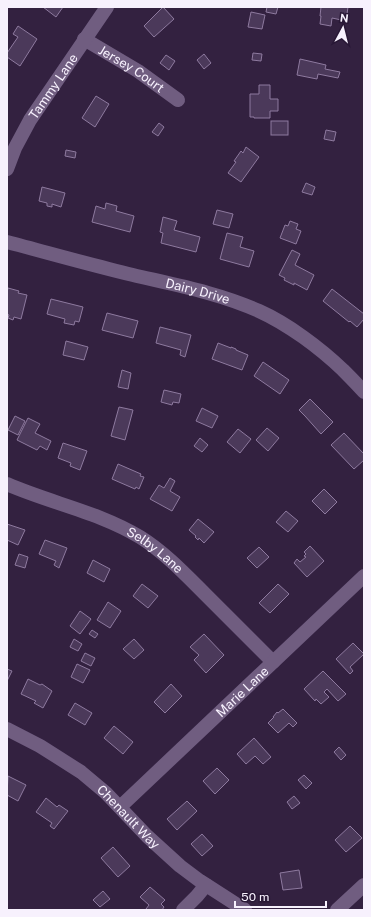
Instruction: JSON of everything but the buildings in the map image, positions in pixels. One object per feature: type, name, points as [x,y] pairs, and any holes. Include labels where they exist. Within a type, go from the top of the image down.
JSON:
[{"type":"street","name":"Tammy Lane","points":[[7,169],[15,148],[30,120],[107,7]]},
{"type":"street","name":"Jersey Court","points":[[84,39],[138,72],[178,100]]},
{"type":"street","name":"Dairy Drive","points":[[7,242],[229,299],[288,327],[321,351],[343,370],[364,392]]},
{"type":"street","name":"Selby Lane","points":[[7,484],[83,511],[118,525],[140,536],[175,563],[273,662]]},
{"type":"street","name":"Marie Lane","points":[[120,807],[364,576]]},
{"type":"street","name":"Chenault Way","points":[[7,729],[40,746],[82,772],[106,793],[147,836],[180,866],[245,910]]},
{"type":"street","points":[[183,910],[198,896],[206,885]]},
{"type":"street","points":[[337,910],[364,885]]}]
